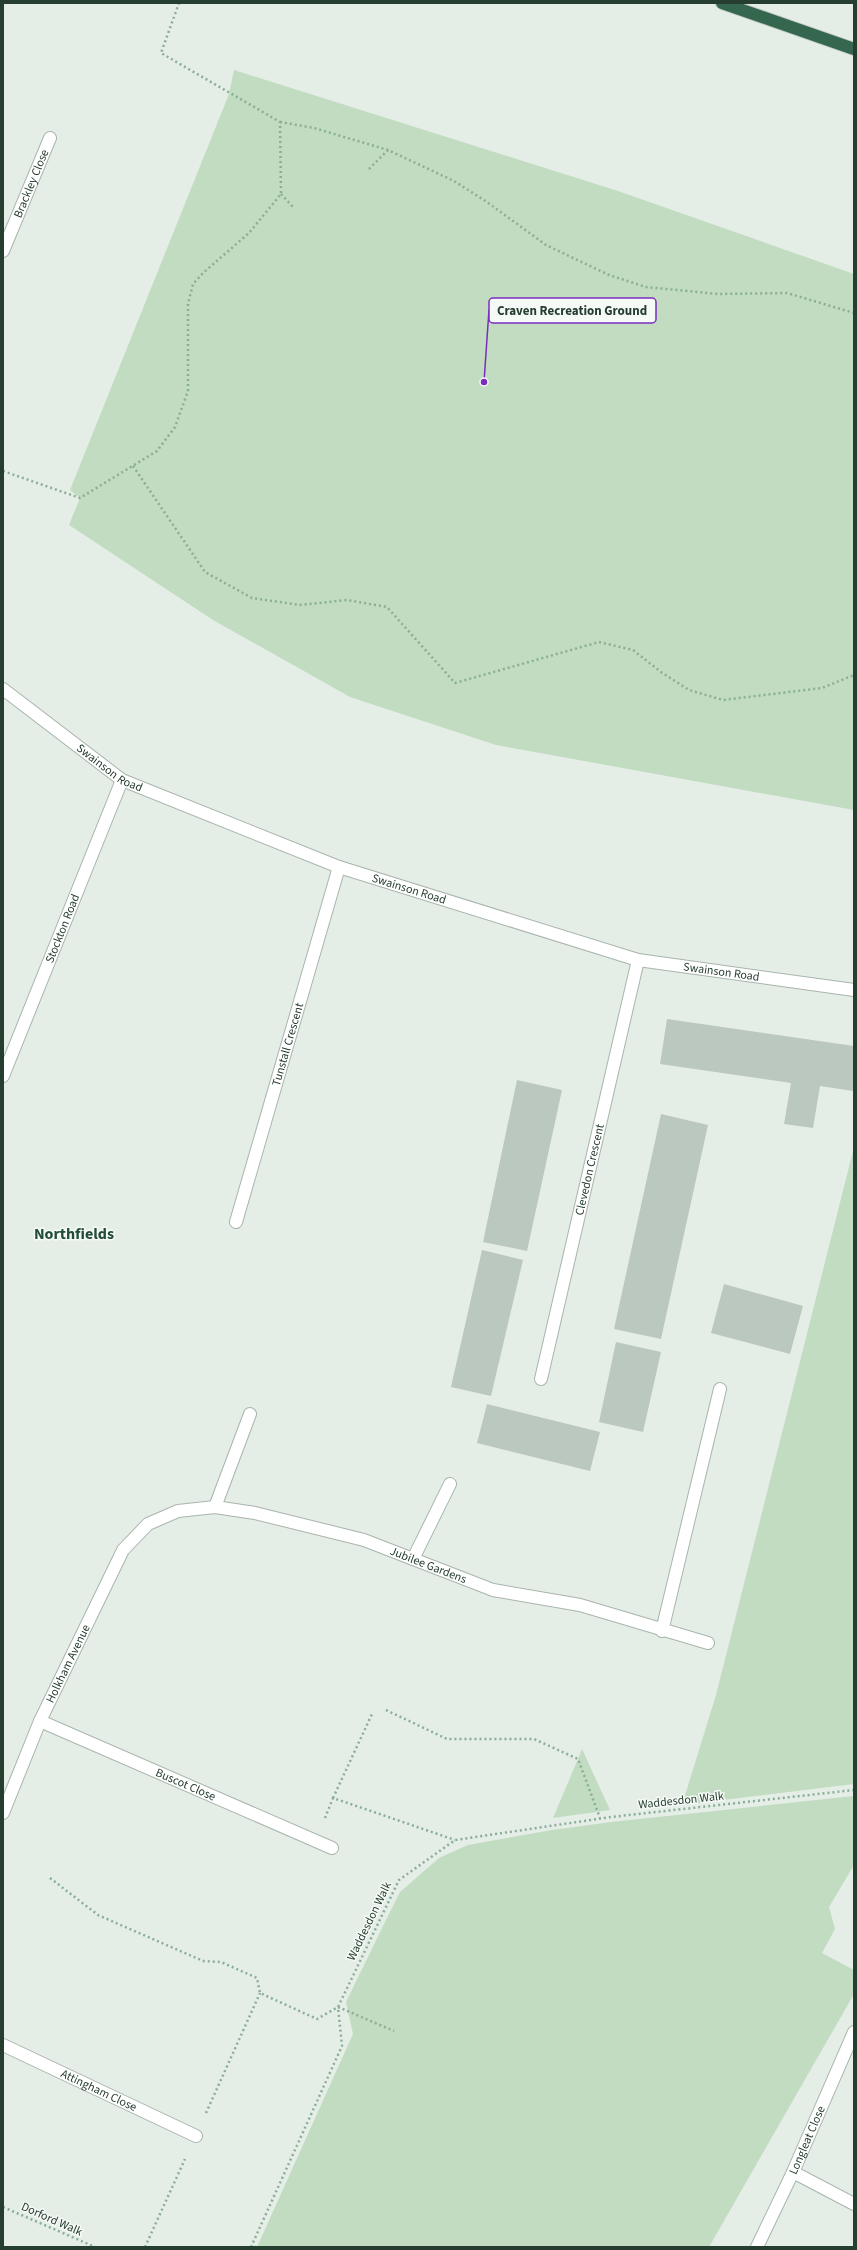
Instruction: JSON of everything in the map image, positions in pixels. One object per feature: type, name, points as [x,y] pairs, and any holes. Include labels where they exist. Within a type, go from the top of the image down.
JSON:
[{"type":"highway","points":[[722,3],[854,49]]},
{"type":"street","name":"Brackley Close","points":[[3,251],[50,138]]},
{"type":"street","name":"Swainson Road","points":[[3,689],[122,780],[339,868],[638,960],[854,990]]},
{"type":"street","name":"Stockton Road","points":[[3,1076],[122,780]]},
{"type":"street","name":"Tunstall Crescent","points":[[236,1222],[339,868]]},
{"type":"street","name":"Clevedon Crescent","points":[[542,1379],[638,960]]},
{"type":"street","points":[[662,1631],[720,1389]]},
{"type":"street","points":[[215,1507],[250,1414]]},
{"type":"street","points":[[413,1559],[450,1484]]},
{"type":"street","name":"Jubilee Gardens","points":[[148,1524],[178,1511],[215,1507],[255,1513],[364,1540],[493,1590],[580,1605],[662,1631],[708,1643]]},
{"type":"street","name":"Holkham Avenue","points":[[3,1813],[40,1721],[123,1550],[148,1524]]},
{"type":"street","name":"Buscot Close","points":[[40,1721],[332,1848]]},
{"type":"street","name":"Longleat Close","points":[[757,2247],[793,2172],[854,2032]]},
{"type":"street","name":"Attingham Close","points":[[3,2045],[196,2136]]},
{"type":"street","points":[[793,2172],[854,2204]]},
{"type":"path","points":[[179,3],[161,53],[280,122],[314,128],[388,150],[454,181],[487,202],[546,245],[609,275],[646,287],[703,293],[787,293],[854,313]]},
{"type":"path","points":[[3,471],[80,498],[157,451],[175,427],[188,391],[188,304],[193,284],[203,273],[249,233],[281,194],[280,122]]},
{"type":"path","points":[[369,169],[388,150]]},
{"type":"path","points":[[281,194],[293,207]]},
{"type":"path","points":[[133,466],[205,572],[252,598],[300,605],[347,600],[387,607],[455,683],[599,642],[633,650],[661,672],[689,690],[723,700],[822,688],[854,675]]},
{"type":"path","points":[[386,1710],[447,1739],[534,1739],[578,1759],[600,1818]]},
{"type":"path","points":[[316,1841],[333,1798],[372,1714]]},
{"type":"path","name":"Waddesdon Walk","points":[[338,2007],[399,1880],[456,1840],[600,1818],[854,1790]]},
{"type":"path","points":[[333,1798],[456,1840]]},
{"type":"path","points":[[50,1878],[98,1915],[202,1961],[221,1962],[257,1978],[260,1993],[145,2247]]},
{"type":"path","points":[[260,1993],[317,2019],[338,2007]]},
{"type":"path","points":[[338,2007],[394,2031]]},
{"type":"path","points":[[251,2247],[342,2046],[338,2007]]},
{"type":"path","name":"Dorford Walk","points":[[3,2207],[95,2247]]},
{"type":"green space","points":[[234,70],[618,191],[854,274],[854,810],[496,745],[350,697],[213,620],[69,525],[80,498],[70,490],[229,94]]},
{"type":"green space","points":[[854,1147],[854,1784],[682,1805],[716,1695]]},
{"type":"green space","points":[[582,1749],[610,1810],[553,1818],[578,1759]]},
{"type":"green space","points":[[854,1796],[854,1865],[829,1907],[835,1929],[822,1953],[854,1970],[854,1994],[709,2247],[257,2247],[353,2034],[346,2002],[400,1892],[439,1858],[468,1845],[552,1830],[611,1822]]},
{"type":"building","points":[[667,1019],[854,1046],[853,1091],[820,1086],[813,1128],[784,1124],[791,1083],[660,1064]]},
{"type":"building","points":[[517,1080],[562,1090],[527,1251],[483,1242]]},
{"type":"building","points":[[661,1114],[708,1125],[661,1339],[614,1329]]},
{"type":"building","points":[[482,1250],[523,1260],[491,1396],[451,1387]]},
{"type":"building","points":[[724,1284],[803,1306],[790,1354],[711,1333]]},
{"type":"building","points":[[616,1342],[661,1352],[643,1432],[599,1422]]},
{"type":"building","points":[[487,1404],[600,1432],[590,1471],[477,1443]]},
{"type":"place","name":"Craven Recreation Ground","points":[[484,382]]},
{"type":"district","name":"Northfields","points":[[74,1233]]}]
